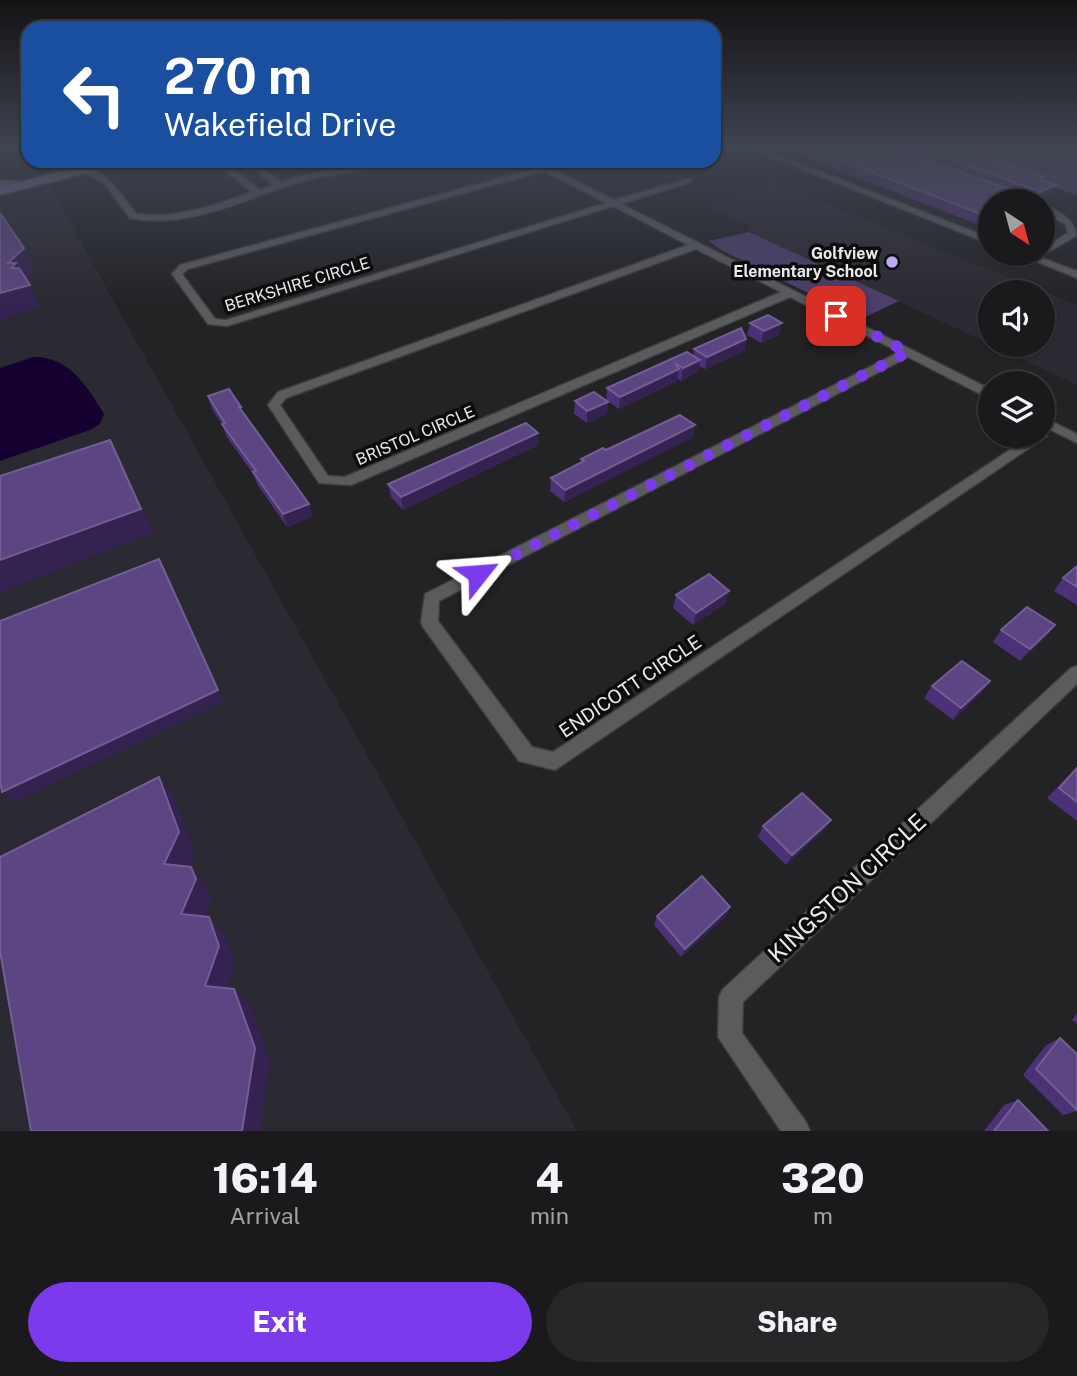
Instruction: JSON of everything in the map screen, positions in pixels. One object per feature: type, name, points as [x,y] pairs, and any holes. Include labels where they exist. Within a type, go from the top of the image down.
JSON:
[{"type":"street","points":[[122,201],[133,216],[140,218],[172,217],[234,201]]},
{"type":"street","name":"BERKSHIRE CIRCLE","points":[[422,201],[184,267],[177,274],[212,321],[227,323],[613,203]]},
{"type":"street","points":[[609,201],[978,388]]},
{"type":"street","points":[[613,203],[620,201]]},
{"type":"street","points":[[628,201],[696,236],[700,245]]},
{"type":"street","points":[[888,201],[978,236]]},
{"type":"street","points":[[1055,215],[1069,223],[1073,234],[1055,243]]},
{"type":"street","name":"BRISTOL CIRCLE","points":[[700,245],[679,250],[282,395],[274,405],[324,480],[346,482],[789,292]]},
{"type":"street","points":[[1055,264],[1077,275]]},
{"type":"street","name":"ENDICOTT CIRCLE","points":[[908,352],[431,598],[429,622],[526,755],[555,761],[1017,448]]},
{"type":"street","points":[[1055,432],[1077,439]]},
{"type":"street","name":"KINGSTON CIRCLE","points":[[797,1131],[730,1037],[731,997],[1077,673]]},
{"type":"shaded area","points":[[0,201],[58,201],[577,1131],[0,1131]]},
{"type":"shaded area","name":"Golfview Elementary School","points":[[719,201],[819,201],[1015,280],[978,280],[978,338],[749,232],[753,227],[707,205]]},
{"type":"shaded area","points":[[749,232],[899,301],[861,319],[721,250],[709,241]]},
{"type":"shaded area","name":"Golfview Elementary School","points":[[1055,296],[1077,305],[1077,385],[1055,375],[1055,371],[1047,371],[1018,357],[1055,357]]},
{"type":"shaded area","points":[[33,357],[46,358],[67,367],[84,383],[104,414],[99,425],[90,430],[0,461],[0,368]]},
{"type":"building","points":[[946,201],[978,201],[978,213]]},
{"type":"building","points":[[0,213],[24,248],[8,263],[16,263],[11,268],[19,268],[30,285],[0,293]]},
{"type":"building","points":[[768,315],[782,323],[764,331],[750,323]]},
{"type":"building","points":[[741,328],[746,339],[707,357],[694,349]]},
{"type":"building","points":[[687,352],[700,360],[683,368],[676,364],[679,369],[620,397],[607,388]]},
{"type":"building","points":[[229,389],[309,504],[283,514],[253,472],[256,471],[222,424],[225,423],[208,396]]},
{"type":"building","points":[[594,392],[608,402],[587,411],[575,401]]},
{"type":"building","points":[[680,415],[695,425],[565,490],[551,478],[603,448],[606,450]]},
{"type":"building","points":[[526,423],[538,433],[401,497],[388,484]]},
{"type":"building","points":[[110,440],[141,509],[0,560],[0,476]]},
{"type":"building","points":[[159,559],[218,690],[2,792],[0,621]]},
{"type":"building","points":[[1077,566],[1077,587],[1063,578]]},
{"type":"building","points":[[709,574],[729,591],[696,613],[676,595]]},
{"type":"building","points":[[1027,607],[1055,625],[1030,649],[1001,630]]},
{"type":"building","points":[[962,661],[990,681],[961,708],[932,686]]},
{"type":"building","points":[[1077,768],[1077,802],[1059,788]]},
{"type":"building","points":[[159,777],[179,832],[164,864],[191,867],[196,879],[181,914],[209,917],[219,946],[205,986],[234,989],[255,1048],[242,1131],[31,1131],[0,951],[0,857]]},
{"type":"building","points":[[802,793],[831,820],[792,855],[763,826]]},
{"type":"building","points":[[702,876],[730,907],[685,949],[657,916]]},
{"type":"building","points":[[1060,1038],[1077,1054],[1077,1110],[1036,1069]]},
{"type":"building","points":[[1018,1100],[1048,1131],[994,1131]]},
{"type":"place","name":"Golfview Elementary School","points":[[892,262]]},
{"type":"route","points":[[478,574],[908,352],[836,316]]}]
